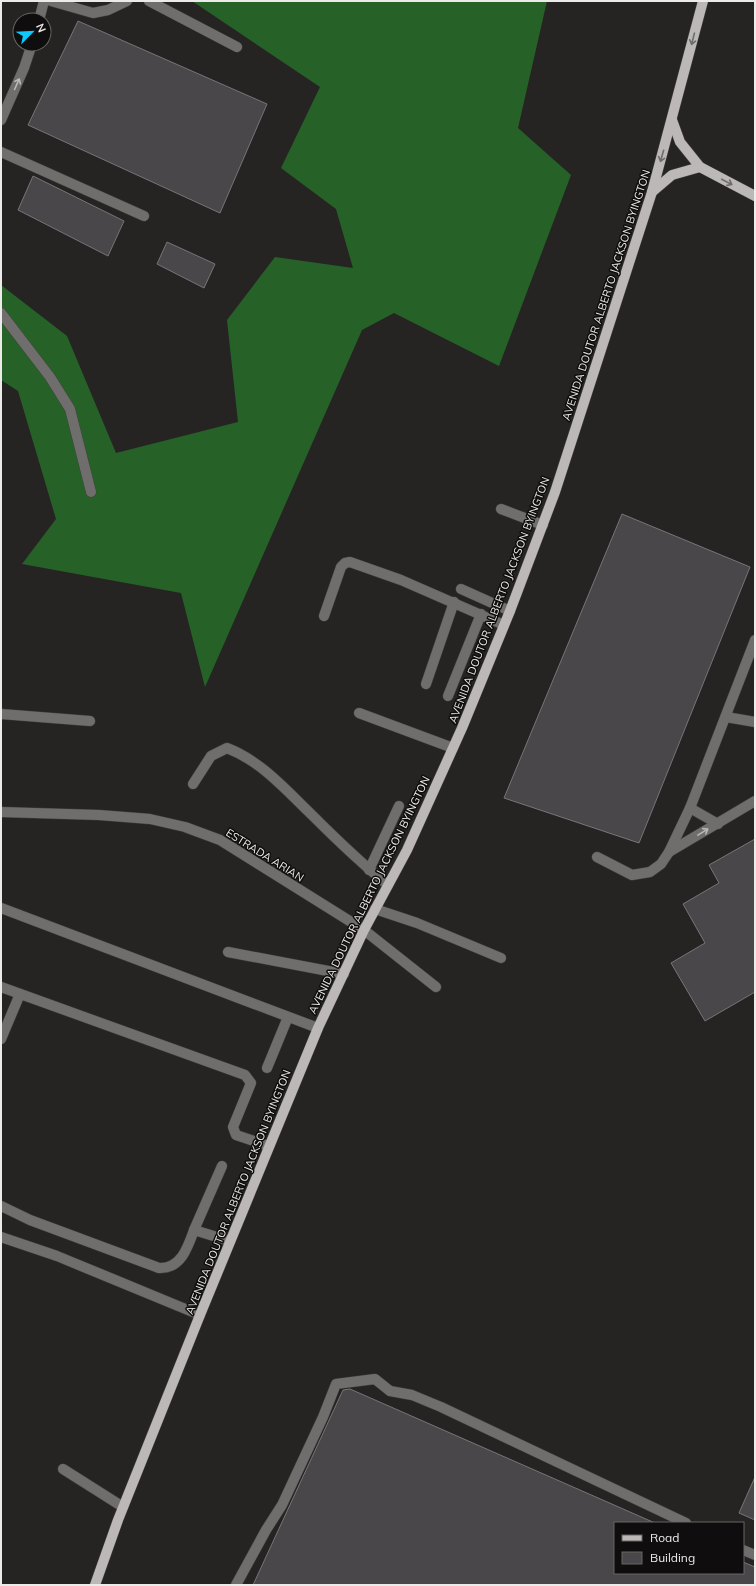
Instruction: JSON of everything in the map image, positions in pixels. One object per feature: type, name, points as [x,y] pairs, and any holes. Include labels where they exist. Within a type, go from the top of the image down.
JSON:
[{"type":"main road","name":"AVENIDA DOUTOR ALBERTO JACKSON BYINGTON","points":[[95,1585],[123,1507],[318,1028],[364,930],[407,850],[453,748],[510,611],[558,485],[652,192],[703,1]]},
{"type":"main road","points":[[672,120],[680,142],[700,167],[755,196]]},
{"type":"main road","points":[[652,192],[672,175],[700,167]]},
{"type":"street","points":[[41,12],[44,1]]},
{"type":"street","points":[[51,1],[93,13],[108,10],[127,1]]},
{"type":"street","points":[[150,1],[237,47]]},
{"type":"street","points":[[1,120],[24,68],[29,52]]},
{"type":"street","points":[[1,152],[144,216]]},
{"type":"street","points":[[1,313],[50,378],[70,409],[91,492]]},
{"type":"street","points":[[501,508],[543,525]]},
{"type":"street","points":[[324,616],[341,567],[348,562],[401,580],[504,625]]},
{"type":"street","points":[[461,589],[510,611]]},
{"type":"street","points":[[426,684],[454,602]]},
{"type":"street","points":[[448,696],[480,614]]},
{"type":"street","points":[[597,857],[632,875],[650,872],[661,864],[669,852],[690,808],[755,640]]},
{"type":"street","points":[[359,713],[453,748]]},
{"type":"street","points":[[1,714],[90,722]]},
{"type":"street","points":[[726,717],[755,722]]},
{"type":"street","points":[[193,784],[211,756],[227,748],[244,755],[270,775],[369,870],[388,885]]},
{"type":"street","points":[[669,852],[755,802]]},
{"type":"street","points":[[369,870],[399,806]]},
{"type":"street","points":[[690,808],[718,824]]},
{"type":"street","name":"ESTRADA ARIAN","points":[[1,812],[99,815],[150,819],[185,827],[220,840],[364,930],[436,987]]},
{"type":"street","points":[[1,908],[318,1028]]},
{"type":"street","points":[[375,909],[418,923],[501,958]]},
{"type":"street","points":[[228,952],[344,974]]},
{"type":"street","points":[[1,987],[248,1077],[251,1083],[233,1130],[236,1135],[269,1146]]},
{"type":"street","points":[[1,1039],[20,994]]},
{"type":"street","points":[[267,1068],[288,1017]]},
{"type":"street","points":[[1,1206],[30,1220],[159,1268],[166,1268],[180,1258],[186,1251],[222,1166]]},
{"type":"street","points":[[194,1230],[230,1241]]},
{"type":"street","points":[[1,1237],[57,1256],[200,1315]]},
{"type":"street","points":[[236,1585],[282,1504],[323,1417],[336,1384],[375,1379],[390,1391],[412,1395],[441,1407],[684,1522]]},
{"type":"street","points":[[63,1469],[123,1507]]},
{"type":"street","points":[[744,1550],[755,1555]]},
{"type":"green space","points":[[192,1],[547,1],[518,128],[571,175],[499,366],[394,313],[362,330],[205,687],[181,593],[22,564],[56,519],[18,391],[1,380],[1,285],[67,336],[116,453],[238,422],[227,320],[275,257],[353,268],[336,209],[281,168],[320,87]]},
{"type":"building","points":[[78,21],[267,104],[220,213],[28,125]]},
{"type":"building","points":[[33,176],[124,221],[108,256],[18,210]]},
{"type":"building","points":[[167,242],[215,264],[204,288],[157,264]]},
{"type":"building","points":[[622,514],[750,567],[639,843],[504,798]]},
{"type":"building","points":[[755,839],[755,992],[705,1021],[671,963],[705,943],[683,904],[719,883],[709,865]]},
{"type":"building","points":[[350,1389],[653,1522],[614,1522],[614,1574],[744,1574],[744,1562],[755,1567],[755,1585],[253,1585],[343,1390]]},
{"type":"building","points":[[755,1477],[755,1520],[739,1513]]}]
